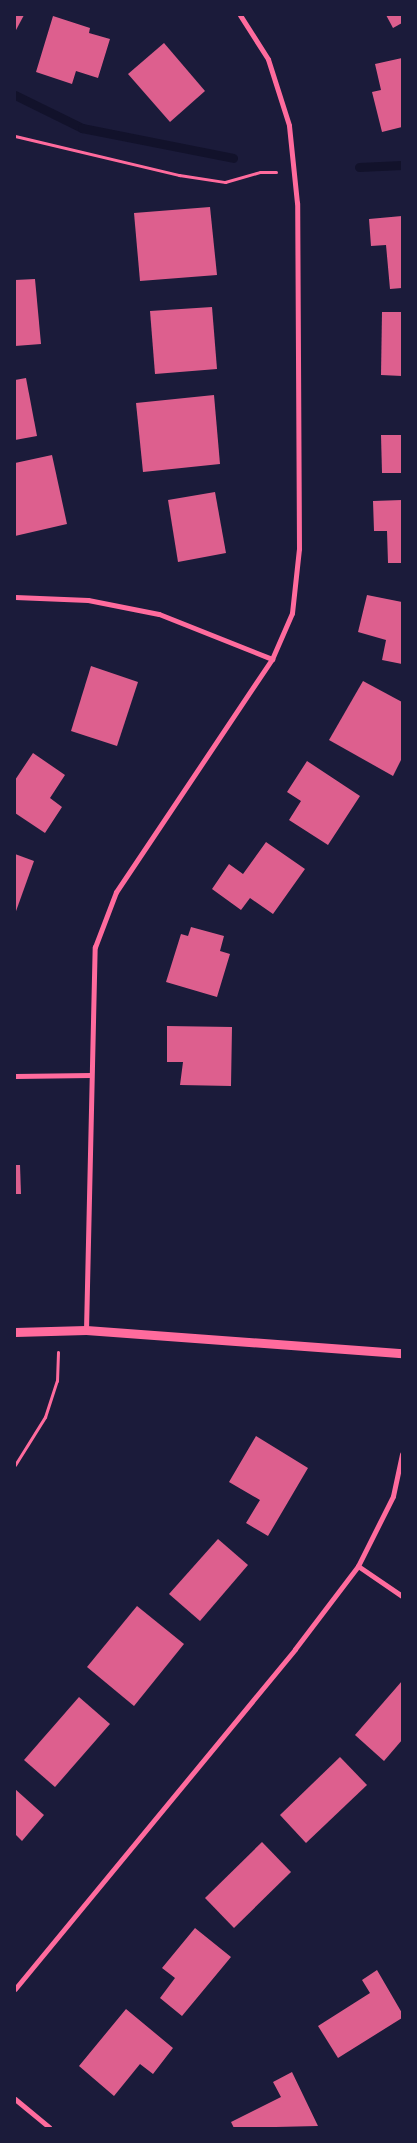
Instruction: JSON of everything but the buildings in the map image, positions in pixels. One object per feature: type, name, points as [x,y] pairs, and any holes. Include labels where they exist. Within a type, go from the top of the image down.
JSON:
[{"type":"street","points":[[86,1330],[94,947],[116,892],[272,659],[292,613],[300,550],[297,203],[289,125],[268,58],[240,15]]},
{"type":"street","points":[[15,597],[88,600],[159,614],[272,659]]},
{"type":"street","points":[[15,1076],[91,1076]]},
{"type":"street","points":[[15,1332],[86,1330],[402,1353]]},
{"type":"street","points":[[15,1989],[295,1649],[358,1566],[393,1496],[402,1454]]},
{"type":"street","points":[[358,1566],[402,1596]]},
{"type":"street","points":[[15,2099],[50,2128]]},
{"type":"path","points":[[15,136],[179,175],[225,182],[260,172],[294,172]]},
{"type":"path","points":[[15,1465],[45,1417],[57,1381],[58,1352]]},
{"type":"waterway","points":[[15,95],[82,128],[233,158]]},
{"type":"waterway","points":[[359,167],[402,165]]}]
